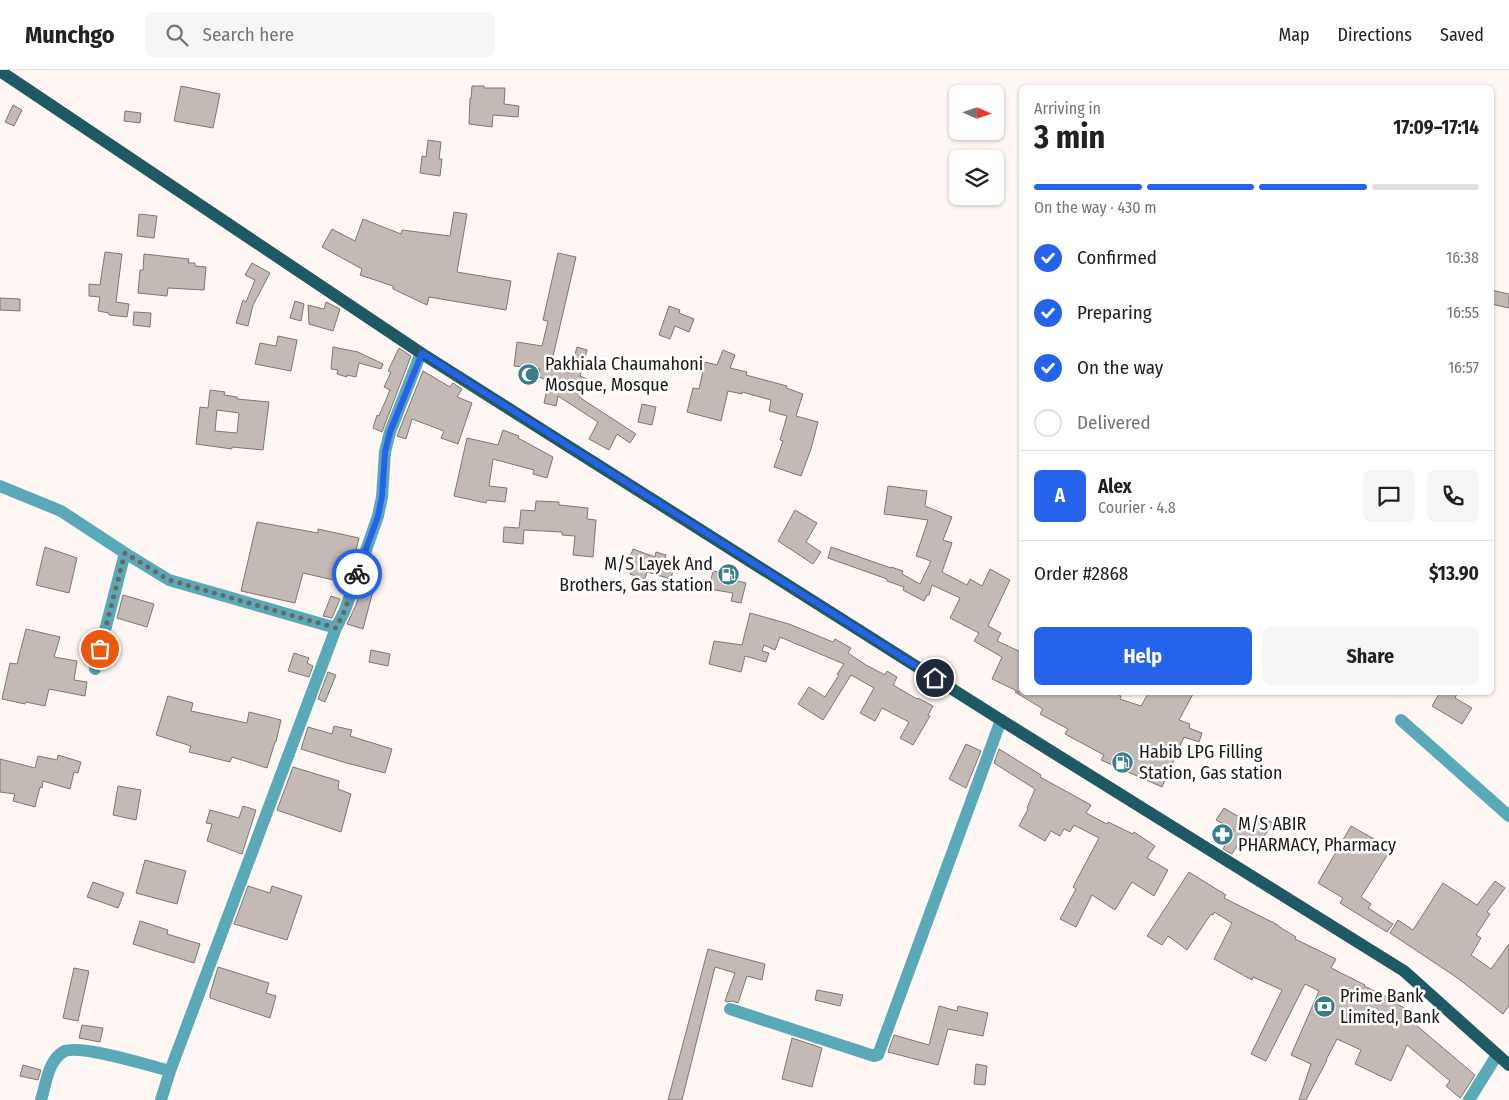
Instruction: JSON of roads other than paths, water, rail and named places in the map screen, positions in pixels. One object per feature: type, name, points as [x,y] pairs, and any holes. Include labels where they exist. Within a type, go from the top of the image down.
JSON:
[{"type":"main road","points":[[0,71],[422,353],[1001,720],[1404,971],[1509,1066]]},
{"type":"street","points":[[161,1100],[170,1071],[336,628],[345,610],[378,516],[382,496],[385,452],[390,432],[422,353]]},
{"type":"street","points":[[0,486],[61,511],[169,580],[336,628]]},
{"type":"street","points":[[95,669],[125,553]]},
{"type":"street","points":[[730,1009],[874,1056],[878,1055],[1001,720]]},
{"type":"street","points":[[1401,720],[1509,816]]},
{"type":"street","points":[[41,1100],[52,1063],[64,1051],[73,1049],[92,1051],[170,1071]]},
{"type":"street","points":[[1469,1100],[1497,1055]]},
{"type":"place","name":"Pakhiala Chaumahoni Mosque, Mosque","points":[[529,374]]},
{"type":"place","name":"M/S Layek And Brothers, Gas station","points":[[729,574]]},
{"type":"place","name":"Habib LPG Filling Station, Gas station","points":[[1123,762]]},
{"type":"place","name":"M/S ABIR PHARMACY, Pharmacy","points":[[1222,834]]},
{"type":"place","name":"Prime Bank Limited, Bank","points":[[1324,1006]]}]
